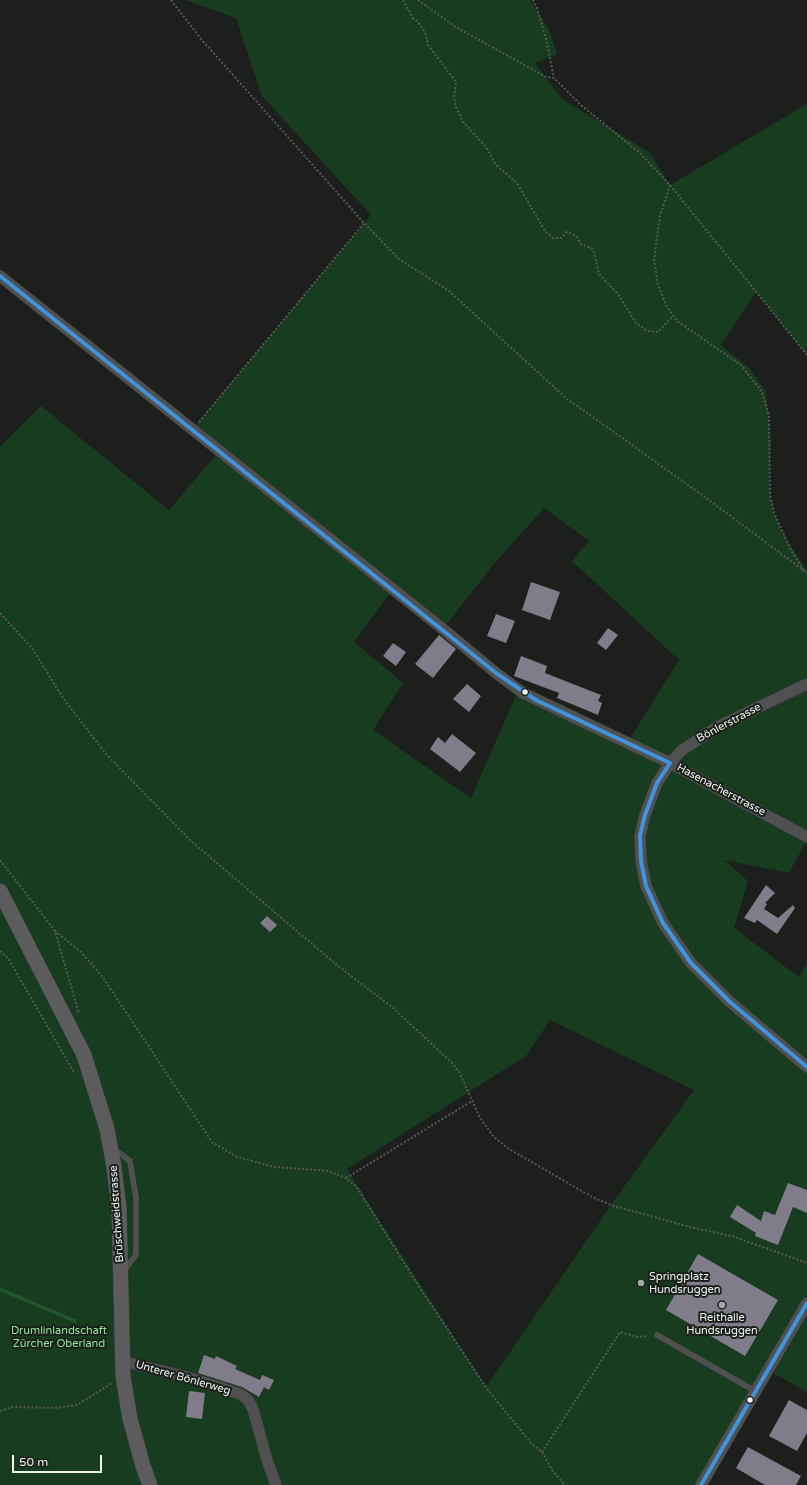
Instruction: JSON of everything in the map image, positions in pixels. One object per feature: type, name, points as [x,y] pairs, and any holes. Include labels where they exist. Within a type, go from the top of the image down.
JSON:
[{"type":"street","name":"Hasenacherstrasse","points":[[0,276],[523,693],[670,762],[807,837]]},
{"type":"street","name":"Bönlerstrasse","points":[[807,684],[717,727],[699,738],[670,762],[658,782],[644,815],[640,836],[641,861],[646,886],[663,923],[691,963],[729,1001],[807,1067]]},
{"type":"street","name":"Brüschweidstrasse","points":[[0,891],[84,1055],[107,1129],[111,1147],[119,1208],[123,1368],[130,1419],[150,1485]]},
{"type":"street","points":[[701,1485],[807,1303]]},
{"type":"street","name":"Unterer Bönlerweg","points":[[123,1368],[219,1387],[240,1394],[248,1400],[253,1409],[266,1460],[276,1485]]},
{"type":"lane","points":[[656,1335],[755,1391]]},
{"type":"path","points":[[171,0],[202,40],[364,223],[399,258],[449,291],[566,398],[705,497],[806,572]]},
{"type":"path","points":[[403,0],[413,18],[425,32],[428,45],[456,82],[454,98],[456,107],[463,122],[486,146],[496,165],[517,183],[545,231],[552,238],[561,238],[567,232],[576,236],[581,244],[593,249],[599,274],[618,294],[636,323],[648,331],[658,332],[673,316]]},
{"type":"path","points":[[418,0],[454,26],[546,77],[554,78]]},
{"type":"path","points":[[533,0],[537,8],[547,43],[554,78],[582,106],[639,152],[670,185],[807,355]]},
{"type":"path","points":[[670,185],[660,216],[654,258],[658,285],[667,307],[677,321],[741,365],[762,392],[769,416],[770,494],[774,513],[790,550],[806,572]]},
{"type":"path","points":[[192,430],[364,223]]},
{"type":"path","points":[[0,614],[32,648],[63,698],[106,754],[191,841],[338,966],[392,1007],[452,1063],[459,1072],[480,1118],[494,1137],[509,1149],[592,1197],[611,1205],[735,1237],[807,1263]]},
{"type":"path","points":[[0,860],[55,931],[79,950],[102,976],[212,1142],[237,1157],[275,1167],[329,1171],[346,1178],[356,1186],[416,1282],[488,1390],[531,1443],[542,1452],[552,1470],[565,1485]]},
{"type":"path","points":[[55,931],[80,1020]]},
{"type":"path","points":[[0,951],[8,958],[73,1072],[78,1077]]},
{"type":"path","points":[[346,1178],[472,1101]]},
{"type":"path","points":[[542,1452],[620,1332],[637,1337],[656,1335]]},
{"type":"path","points":[[0,1411],[13,1407],[55,1408],[77,1404],[123,1368]]},
{"type":"green space","name":"Drumlinlandschaft Zürcher Oberland","points":[[186,0],[530,0],[549,29],[557,54],[535,63],[562,99],[649,152],[670,185],[807,104],[807,355],[756,292],[721,345],[749,368],[766,391],[771,444],[769,484],[773,513],[788,542],[807,570],[807,840],[789,873],[724,860],[748,881],[734,928],[799,977],[807,963],[807,1303],[801,1312],[807,1315],[807,1392],[768,1370],[701,1485],[0,1485],[0,447],[41,406],[169,510],[219,451],[192,430],[371,215],[262,96],[236,18]],"holes":[[[544,508],[589,541],[572,561],[679,660],[628,742],[542,709],[516,695],[471,798],[373,730],[403,683],[354,642],[393,589],[443,629],[493,565]],[[550,1020],[694,1090],[611,1205],[486,1387],[347,1169],[526,1056]]]},
{"type":"building","points":[[531,582],[560,592],[550,620],[522,610]]},
{"type":"building","points":[[496,614],[515,621],[506,643],[487,636]]},
{"type":"building","points":[[608,628],[618,635],[606,650],[597,643]]},
{"type":"building","points":[[439,635],[456,649],[433,678],[415,664]]},
{"type":"building","points":[[393,643],[406,652],[396,666],[383,656]]},
{"type":"building","points":[[521,656],[547,666],[545,673],[601,695],[598,701],[602,703],[598,715],[557,698],[559,693],[514,676]]},
{"type":"building","points":[[467,684],[481,696],[469,712],[453,699]]},
{"type":"building","points":[[452,734],[476,753],[460,772],[430,749],[438,737],[445,743]]},
{"type":"building","points":[[766,885],[775,893],[765,903],[767,904],[764,909],[778,918],[793,905],[795,908],[777,934],[757,920],[755,923],[744,918]]},
{"type":"building","points":[[267,916],[277,925],[270,932],[260,923]]},
{"type":"building","points":[[788,1183],[807,1190],[807,1213],[793,1207],[778,1245],[755,1236],[756,1233],[730,1217],[737,1205],[761,1221],[764,1211],[775,1215]]},
{"type":"building","name":"Reithalle Hundsruggen","points":[[698,1254],[778,1300],[745,1356],[666,1310]]},
{"type":"building","points":[[204,1355],[215,1359],[216,1356],[237,1366],[235,1369],[260,1380],[262,1375],[274,1380],[269,1390],[264,1387],[259,1397],[242,1387],[198,1373]]},
{"type":"building","points":[[189,1391],[205,1393],[202,1419],[186,1417]]},
{"type":"building","points":[[789,1400],[807,1410],[807,1433],[797,1451],[769,1436]]},
{"type":"building","points":[[748,1447],[801,1476],[796,1485],[765,1485],[736,1468]]},
{"type":"waterway","points":[[0,1289],[75,1321]]},
{"type":"transit line","points":[[0,276],[496,673],[536,700],[670,763]]},
{"type":"transit line","points":[[670,763],[657,783],[645,815],[640,836],[641,861],[646,886],[663,923],[691,963],[729,1001],[807,1067]]},
{"type":"transit line","points":[[701,1485],[807,1303]]},
{"type":"place","name":"Springplatz Hundsruggen","points":[[641,1283]]},
{"type":"place","name":"Reithalle Hundsruggen","points":[[722,1305]]}]
